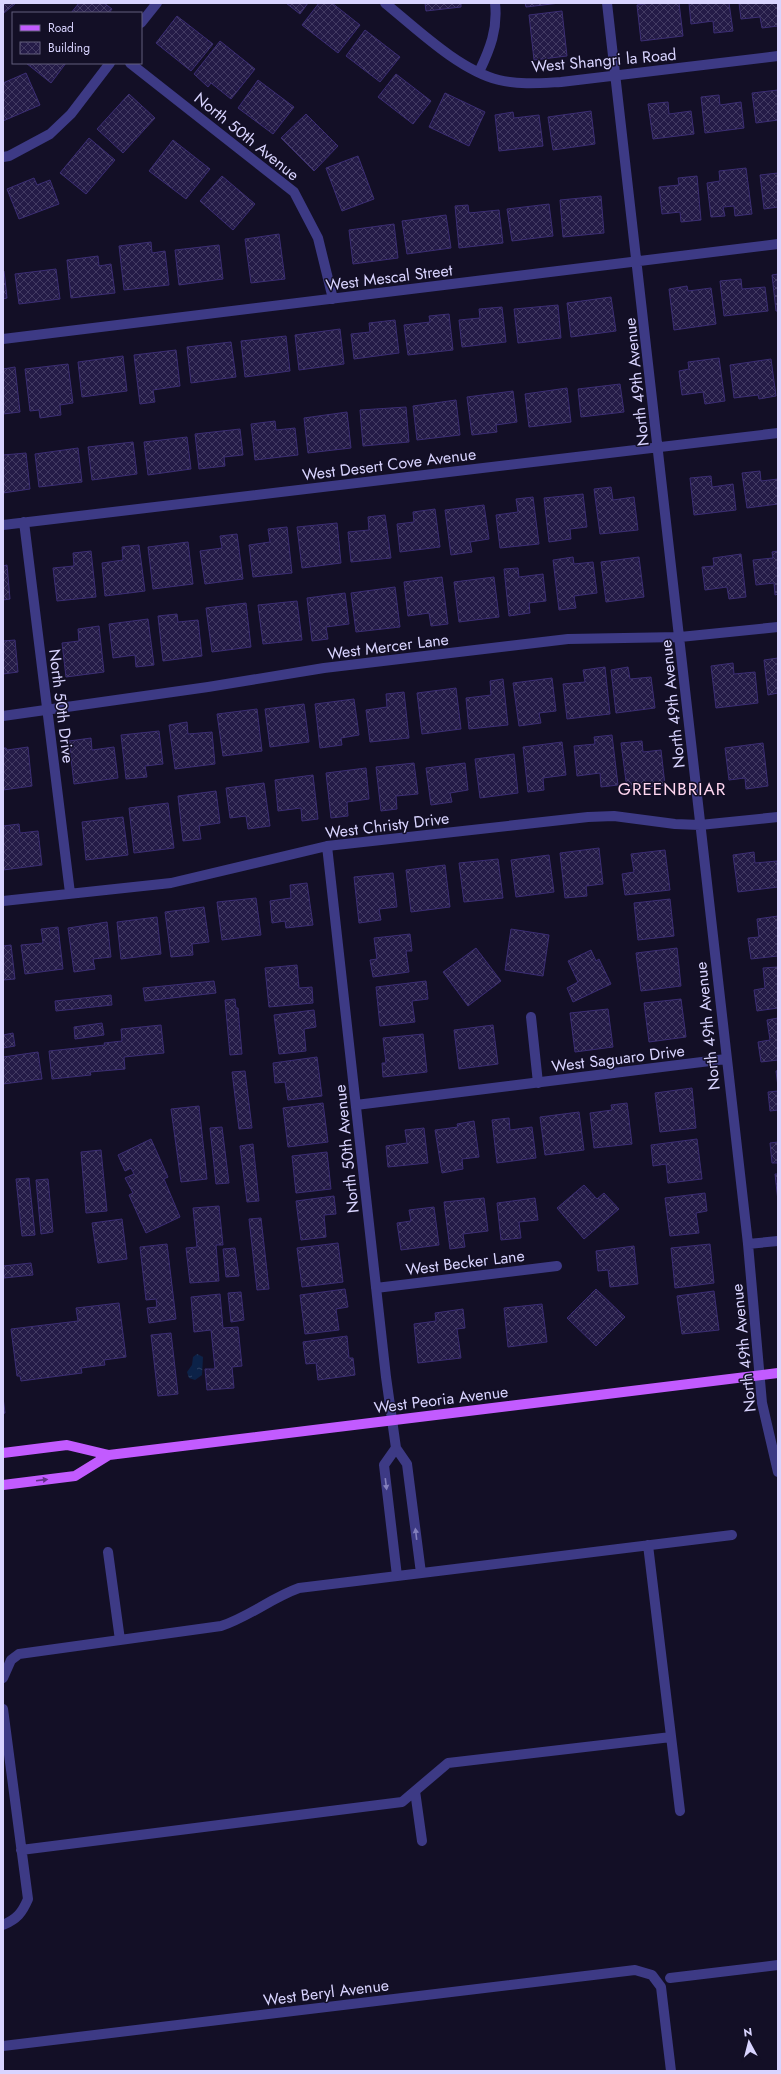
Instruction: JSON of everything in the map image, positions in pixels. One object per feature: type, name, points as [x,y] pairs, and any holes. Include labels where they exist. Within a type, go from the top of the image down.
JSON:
[{"type":"main road","name":"West Peoria Avenue","points":[[3,1453],[67,1445],[109,1455],[778,1373]]},
{"type":"main road","name":"West Peoria Avenue","points":[[3,1485],[75,1476],[109,1455]]},
{"type":"street","points":[[142,22],[157,3]]},
{"type":"street","name":"West Shangri la Road","points":[[385,3],[454,57],[479,72],[500,80],[530,83],[561,82],[778,56]]},
{"type":"street","points":[[479,72],[489,50],[496,27],[495,3]]},
{"type":"street","name":"North 49th Avenue","points":[[607,3],[638,261],[726,1059],[748,1244],[762,1403],[778,1472]]},
{"type":"street","points":[[3,157],[9,156],[50,134],[70,114],[109,64]]},
{"type":"street","name":"North 50th Avenue","points":[[131,64],[294,192],[318,238],[333,299]]},
{"type":"street","name":"West Mescal Street","points":[[3,339],[778,244]]},
{"type":"street","name":"West Desert Cove Avenue","points":[[3,525],[778,433]]},
{"type":"street","name":"North 50th Drive","points":[[24,522],[70,893]]},
{"type":"street","name":"West Mercer Lane","points":[[3,716],[48,711],[208,687],[266,676],[552,641],[594,638],[680,637],[778,627]]},
{"type":"street","name":"West Christy Drive","points":[[3,901],[171,883],[327,846],[588,817],[614,816],[675,824],[700,825],[778,817]]},
{"type":"street","name":"North 50th Avenue","points":[[327,846],[376,1288],[396,1448]]},
{"type":"street","name":"West Saguaro Drive","points":[[531,1017],[538,1083]]},
{"type":"street","name":"West Saguaro Drive","points":[[356,1105],[726,1059]]},
{"type":"street","points":[[748,1244],[778,1241]]},
{"type":"street","name":"West Becker Lane","points":[[376,1288],[557,1266]]},
{"type":"street","points":[[397,1576],[384,1465],[396,1448],[408,1464],[421,1573]]},
{"type":"street","points":[[3,1678],[11,1660],[19,1654],[221,1626],[238,1621],[280,1595],[299,1588],[732,1535]]},
{"type":"street","points":[[648,1545],[680,1811]]},
{"type":"street","points":[[108,1552],[120,1640]]},
{"type":"street","points":[[3,1709],[28,1899],[23,1911],[14,1920],[3,1925]]},
{"type":"street","points":[[21,1850],[402,1802],[448,1763],[671,1737]]},
{"type":"street","points":[[415,1791],[422,1841]]},
{"type":"street","points":[[670,1978],[778,1965]]},
{"type":"street","name":"West Beryl Avenue","points":[[3,2046],[635,1970],[652,1975],[661,1988],[671,2071]]},
{"type":"water","points":[[197,1354],[203,1357],[202,1375],[195,1380],[189,1378],[187,1372],[192,1365],[193,1357]]},
{"type":"building","points":[[3,3],[16,3],[4,13]]},
{"type":"building","points":[[79,3],[104,3],[112,9],[110,12],[72,12]]},
{"type":"building","points":[[286,3],[308,3],[300,14]]},
{"type":"building","points":[[319,3],[332,3],[360,25],[338,53],[302,25]]},
{"type":"building","points":[[425,3],[461,3],[461,7],[426,11]]},
{"type":"building","points":[[525,3],[560,3],[526,7]]},
{"type":"building","points":[[650,3],[679,3],[683,36],[641,41],[637,5]]},
{"type":"building","points":[[689,3],[729,3],[733,31],[714,33],[713,21],[691,24]]},
{"type":"building","points":[[739,3],[778,3],[778,26],[762,28],[760,17],[741,19]]},
{"type":"building","points":[[562,11],[567,56],[534,60],[529,15]]},
{"type":"building","points":[[177,16],[213,44],[191,71],[156,43]]},
{"type":"building","points":[[365,30],[400,57],[380,82],[346,56]]},
{"type":"building","points":[[220,41],[255,69],[231,99],[211,83],[208,87],[194,74]]},
{"type":"building","points":[[27,64],[65,64],[51,83]]},
{"type":"building","points":[[26,73],[40,105],[3,121],[3,83]]},
{"type":"building","points":[[396,74],[431,101],[413,124],[378,97]]},
{"type":"building","points":[[258,80],[294,107],[273,134],[238,108]]},
{"type":"building","points":[[778,90],[778,120],[756,123],[752,93]]},
{"type":"building","points":[[445,93],[485,112],[469,146],[429,127]]},
{"type":"building","points":[[129,94],[155,118],[123,153],[97,129]]},
{"type":"building","points":[[719,95],[720,105],[741,102],[744,128],[705,133],[701,97]]},
{"type":"building","points":[[668,102],[669,114],[691,111],[694,134],[653,139],[648,104]]},
{"type":"building","points":[[591,111],[595,144],[553,150],[548,117]]},
{"type":"building","points":[[513,112],[514,118],[539,115],[543,146],[499,151],[495,115]]},
{"type":"building","points":[[306,114],[338,146],[314,171],[281,138]]},
{"type":"building","points":[[89,138],[115,160],[86,194],[60,173]]},
{"type":"building","points":[[173,140],[210,169],[186,199],[149,171]]},
{"type":"building","points":[[358,156],[374,199],[342,211],[326,168]]},
{"type":"building","points":[[746,168],[752,214],[735,216],[734,206],[723,207],[725,216],[711,217],[707,183],[720,181],[719,171]]},
{"type":"building","points":[[778,173],[778,207],[764,209],[760,175]]},
{"type":"building","points":[[222,176],[255,204],[233,230],[200,201]]},
{"type":"building","points":[[697,176],[701,220],[681,222],[680,212],[662,214],[659,187],[679,185],[678,178]]},
{"type":"building","points":[[34,178],[37,185],[50,180],[59,204],[19,219],[7,189]]},
{"type":"building","points":[[601,196],[604,233],[563,237],[560,200]]},
{"type":"building","points":[[549,204],[553,236],[512,241],[507,209]]},
{"type":"building","points":[[468,205],[469,213],[499,210],[503,243],[459,248],[455,206]]},
{"type":"building","points":[[446,215],[451,248],[407,254],[402,221]]},
{"type":"building","points":[[394,224],[398,258],[353,264],[349,230]]},
{"type":"building","points":[[279,234],[285,279],[251,283],[245,239]]},
{"type":"building","points":[[151,242],[152,253],[165,251],[169,285],[124,290],[119,246]]},
{"type":"building","points":[[219,245],[223,279],[179,285],[175,250]]},
{"type":"building","points":[[98,256],[99,266],[111,264],[115,293],[71,298],[67,260]]},
{"type":"building","points":[[56,269],[60,299],[19,304],[15,274]]},
{"type":"building","points":[[4,271],[7,298],[3,299],[3,272]]},
{"type":"building","points":[[778,274],[778,311],[776,311],[772,275]]},
{"type":"building","points":[[741,279],[742,289],[765,287],[768,311],[724,316],[720,281]]},
{"type":"building","points":[[687,286],[688,291],[711,288],[716,324],[674,330],[669,289]]},
{"type":"building","points":[[611,297],[616,331],[571,337],[567,303]]},
{"type":"building","points":[[558,305],[561,338],[518,343],[514,309]]},
{"type":"building","points":[[502,307],[506,342],[462,347],[459,320],[480,318],[479,309]]},
{"type":"building","points":[[449,314],[453,350],[408,355],[404,325],[430,322],[429,316]]},
{"type":"building","points":[[395,320],[399,353],[354,359],[351,334],[370,332],[369,323]]},
{"type":"building","points":[[340,329],[344,364],[299,370],[295,335]]},
{"type":"building","points":[[286,336],[290,371],[245,377],[241,341]]},
{"type":"building","points":[[231,342],[236,377],[191,383],[187,347]]},
{"type":"building","points":[[176,350],[180,386],[153,390],[155,402],[140,404],[134,355]]},
{"type":"building","points":[[123,356],[127,391],[82,397],[78,362]]},
{"type":"building","points":[[719,358],[725,401],[705,404],[703,392],[682,395],[679,371],[689,369],[688,362]]},
{"type":"building","points":[[771,359],[776,396],[759,399],[758,395],[734,398],[730,365]]},
{"type":"building","points":[[68,364],[73,403],[60,405],[61,415],[40,418],[39,410],[30,411],[25,369]]},
{"type":"building","points":[[15,367],[20,412],[3,414],[3,369]]},
{"type":"building","points":[[620,384],[624,412],[581,417],[578,389]]},
{"type":"building","points":[[567,388],[571,422],[529,427],[525,394]]},
{"type":"building","points":[[513,391],[517,422],[496,425],[497,432],[472,435],[467,397]]},
{"type":"building","points":[[456,400],[460,435],[417,440],[413,406]]},
{"type":"building","points":[[406,407],[409,442],[363,446],[360,410]]},
{"type":"building","points":[[347,412],[351,448],[308,453],[304,418]]},
{"type":"building","points":[[275,421],[276,430],[295,428],[298,455],[255,460],[251,424]]},
{"type":"building","points":[[240,429],[243,455],[224,457],[225,466],[199,469],[195,434]]},
{"type":"building","points":[[187,437],[191,469],[148,475],[144,442]]},
{"type":"building","points":[[133,442],[137,474],[92,480],[88,447]]},
{"type":"building","points":[[78,448],[82,482],[39,487],[35,454]]},
{"type":"building","points":[[26,453],[30,489],[3,493],[3,455]]},
{"type":"building","points":[[760,471],[761,481],[778,479],[778,504],[747,508],[742,473]]},
{"type":"building","points":[[711,476],[712,487],[733,484],[736,510],[694,515],[690,478]]},
{"type":"building","points":[[611,487],[613,500],[634,497],[638,530],[600,534],[594,489]]},
{"type":"building","points":[[583,494],[587,527],[570,529],[571,539],[549,542],[544,498]]},
{"type":"building","points":[[533,497],[539,544],[500,548],[496,515],[518,512],[516,499]]},
{"type":"building","points":[[484,505],[489,539],[470,542],[472,552],[451,555],[445,510]]},
{"type":"building","points":[[435,509],[440,547],[400,552],[397,524],[414,522],[413,512]]},
{"type":"building","points":[[385,515],[391,558],[351,562],[348,532],[369,530],[368,517]]},
{"type":"building","points":[[337,523],[341,563],[302,568],[297,527]]},
{"type":"building","points":[[287,527],[292,573],[253,577],[249,545],[270,542],[268,529]]},
{"type":"building","points":[[237,534],[243,579],[205,584],[200,551],[222,548],[220,536]]},
{"type":"building","points":[[188,542],[193,584],[153,589],[148,547]]},
{"type":"building","points":[[139,545],[145,591],[105,596],[102,563],[123,560],[122,547]]},
{"type":"building","points":[[91,551],[96,597],[57,601],[53,568],[74,566],[73,553]]},
{"type":"building","points":[[778,551],[778,594],[775,595],[774,583],[756,585],[753,560],[773,558],[772,552]]},
{"type":"building","points":[[741,554],[746,597],[729,599],[727,587],[705,590],[702,567],[714,566],[713,558]]},
{"type":"building","points":[[573,557],[574,564],[593,562],[597,593],[574,596],[576,608],[559,610],[553,560]]},
{"type":"building","points":[[639,557],[644,597],[606,602],[601,562]]},
{"type":"building","points":[[7,565],[10,599],[3,600],[3,566]]},
{"type":"building","points":[[518,568],[519,577],[543,574],[546,601],[529,603],[530,613],[509,616],[504,569]]},
{"type":"building","points":[[442,577],[448,624],[431,626],[429,613],[408,616],[404,582]]},
{"type":"building","points":[[494,577],[499,617],[459,622],[454,582]]},
{"type":"building","points":[[395,587],[400,627],[356,632],[351,593]]},
{"type":"building","points":[[345,593],[349,624],[326,627],[328,639],[312,641],[307,598]]},
{"type":"building","points":[[297,601],[302,640],[263,644],[258,605]]},
{"type":"building","points":[[246,603],[251,647],[212,652],[206,608]]},
{"type":"building","points":[[177,614],[178,622],[198,620],[202,656],[163,661],[158,616]]},
{"type":"building","points":[[148,619],[154,665],[136,667],[135,655],[113,658],[109,624]]},
{"type":"building","points":[[99,626],[104,672],[66,677],[62,643],[79,641],[78,629]]},
{"type":"building","points":[[15,640],[18,672],[3,674],[3,641]]},
{"type":"building","points":[[778,658],[778,693],[768,695],[764,660]]},
{"type":"building","points":[[733,663],[734,674],[755,672],[758,703],[716,708],[711,666]]},
{"type":"building","points":[[605,667],[610,714],[567,719],[563,684],[585,682],[583,670]]},
{"type":"building","points":[[628,667],[630,679],[651,677],[655,708],[616,713],[611,670]]},
{"type":"building","points":[[552,678],[556,711],[539,713],[541,723],[519,726],[513,683]]},
{"type":"building","points":[[503,679],[508,725],[469,729],[466,698],[491,695],[490,681]]},
{"type":"building","points":[[456,688],[461,729],[422,734],[417,693]]},
{"type":"building","points":[[404,692],[409,738],[370,742],[366,710],[387,707],[386,694]]},
{"type":"building","points":[[354,699],[359,735],[341,738],[342,745],[320,748],[315,704]]},
{"type":"building","points":[[304,704],[309,742],[270,747],[265,709]]},
{"type":"building","points":[[257,709],[262,751],[223,756],[217,714]]},
{"type":"building","points":[[187,722],[188,734],[212,732],[215,764],[175,769],[169,725]]},
{"type":"building","points":[[159,731],[163,764],[145,766],[147,777],[126,779],[121,735]]},
{"type":"building","points":[[612,735],[618,785],[601,787],[600,773],[577,776],[574,746],[595,744],[594,737]]},
{"type":"building","points":[[91,738],[92,750],[114,747],[118,778],[74,784],[69,741]]},
{"type":"building","points":[[642,741],[643,752],[661,750],[665,785],[627,789],[621,743]]},
{"type":"building","points":[[562,742],[566,775],[543,778],[544,790],[528,792],[523,747]]},
{"type":"building","points":[[763,743],[768,786],[746,789],[745,778],[729,780],[725,748]]},
{"type":"building","points":[[28,747],[32,786],[3,790],[3,748],[6,748],[7,750]]},
{"type":"building","points":[[514,754],[518,793],[480,798],[475,759]]},
{"type":"building","points":[[414,763],[418,794],[396,796],[397,809],[381,811],[376,767]]},
{"type":"building","points":[[465,763],[468,790],[450,793],[452,802],[431,805],[426,768]]},
{"type":"building","points":[[366,768],[369,799],[347,802],[348,816],[331,818],[326,773]]},
{"type":"building","points":[[313,775],[318,819],[302,821],[301,808],[278,811],[275,780]]},
{"type":"building","points":[[264,783],[270,826],[248,829],[246,816],[230,818],[226,788]]},
{"type":"building","points":[[216,791],[220,823],[199,826],[201,839],[183,841],[178,796]]},
{"type":"building","points":[[168,803],[174,848],[134,853],[129,808]]},
{"type":"building","points":[[123,817],[128,855],[86,860],[82,822]]},
{"type":"building","points":[[19,824],[20,833],[38,831],[42,865],[3,870],[3,826]]},
{"type":"building","points":[[599,848],[603,884],[586,886],[587,896],[565,898],[560,853]]},
{"type":"building","points":[[665,850],[670,890],[625,895],[622,874],[634,872],[631,854]]},
{"type":"building","points":[[754,852],[755,863],[777,861],[778,887],[738,892],[733,855]]},
{"type":"building","points":[[549,855],[554,892],[516,897],[511,860]]},
{"type":"building","points":[[498,859],[503,898],[464,902],[459,863]]},
{"type":"building","points":[[445,865],[450,907],[411,912],[406,870]]},
{"type":"building","points":[[393,873],[397,907],[379,909],[381,920],[359,923],[354,877]]},
{"type":"building","points":[[307,883],[313,925],[286,928],[285,921],[272,923],[270,901],[291,898],[290,885]]},
{"type":"building","points":[[256,898],[261,935],[222,940],[217,902]]},
{"type":"building","points":[[670,899],[674,936],[638,940],[634,903]]},
{"type":"building","points":[[204,907],[209,942],[192,944],[193,955],[171,957],[165,912]]},
{"type":"building","points":[[778,916],[778,956],[751,959],[748,938],[759,937],[757,919]]},
{"type":"building","points":[[157,917],[161,954],[121,959],[117,922]]},
{"type":"building","points":[[107,922],[111,957],[93,959],[95,969],[74,972],[68,928]]},
{"type":"building","points":[[58,927],[63,969],[25,974],[21,945],[43,943],[41,929]]},
{"type":"building","points":[[511,929],[549,935],[543,976],[505,970]]},
{"type":"building","points":[[410,934],[412,951],[406,951],[409,972],[373,977],[370,960],[377,959],[374,938]]},
{"type":"building","points":[[11,945],[15,979],[3,980],[3,946]]},
{"type":"building","points":[[476,948],[501,981],[468,1006],[443,972]]},
{"type":"building","points":[[677,948],[681,986],[641,991],[636,953]]},
{"type":"building","points":[[591,950],[596,961],[599,959],[611,984],[573,1002],[567,988],[578,982],[568,961]]},
{"type":"building","points":[[297,965],[299,988],[312,987],[313,1003],[269,1007],[265,968]]},
{"type":"building","points":[[778,967],[778,1008],[757,1011],[754,990],[765,988],[763,968]]},
{"type":"building","points":[[214,981],[216,993],[145,1001],[143,988]]},
{"type":"building","points":[[426,981],[428,999],[412,1001],[415,1022],[380,1026],[376,987]]},
{"type":"building","points":[[111,995],[112,1005],[56,1011],[55,1001]]},
{"type":"building","points":[[235,999],[236,1008],[238,1008],[242,1054],[230,1055],[225,1000]]},
{"type":"building","points":[[681,999],[686,1037],[649,1042],[644,1003]]},
{"type":"building","points":[[608,1009],[613,1047],[575,1052],[570,1013]]},
{"type":"building","points":[[314,1010],[316,1027],[304,1029],[306,1051],[279,1054],[274,1015]]},
{"type":"building","points":[[778,1018],[778,1060],[761,1062],[758,1042],[770,1040],[767,1020]]},
{"type":"building","points":[[102,1023],[104,1035],[75,1039],[74,1027]]},
{"type":"building","points":[[161,1025],[164,1053],[124,1057],[125,1069],[90,1072],[91,1075],[52,1079],[49,1051],[105,1045],[104,1043],[122,1041],[121,1029]]},
{"type":"building","points":[[493,1025],[498,1064],[459,1069],[454,1030]]},
{"type":"building","points":[[13,1033],[15,1046],[3,1048],[3,1035]]},
{"type":"building","points":[[423,1034],[427,1072],[383,1077],[382,1063],[386,1063],[383,1038]]},
{"type":"building","points":[[38,1052],[42,1079],[3,1084],[3,1057]]},
{"type":"building","points":[[317,1057],[322,1096],[288,1100],[285,1082],[275,1083],[273,1063]]},
{"type":"building","points":[[778,1070],[778,1087],[776,1071]]},
{"type":"building","points":[[245,1071],[252,1128],[239,1129],[232,1072]]},
{"type":"building","points":[[692,1088],[696,1128],[660,1132],[655,1093]]},
{"type":"building","points":[[778,1091],[778,1110],[770,1111],[768,1092]]},
{"type":"building","points":[[323,1103],[328,1142],[288,1147],[283,1108]]},
{"type":"building","points":[[627,1103],[632,1144],[594,1148],[590,1113],[612,1110],[611,1105]]},
{"type":"building","points":[[199,1106],[207,1179],[181,1182],[171,1109]]},
{"type":"building","points":[[579,1112],[584,1150],[545,1155],[540,1117]]},
{"type":"building","points":[[509,1118],[510,1130],[532,1127],[536,1158],[497,1163],[492,1120]]},
{"type":"building","points":[[474,1121],[479,1157],[462,1159],[463,1169],[442,1173],[435,1130],[458,1127],[457,1124]]},
{"type":"building","points":[[222,1127],[229,1183],[216,1184],[210,1128]]},
{"type":"building","points":[[424,1128],[428,1163],[388,1167],[386,1146],[407,1143],[405,1130]]},
{"type":"building","points":[[151,1139],[168,1177],[164,1179],[180,1217],[146,1233],[129,1195],[133,1193],[125,1178],[134,1174],[131,1168],[125,1171],[118,1155]]},
{"type":"building","points":[[697,1139],[702,1179],[668,1183],[666,1164],[653,1166],[651,1145]]},
{"type":"building","points":[[778,1142],[778,1163],[772,1163],[770,1143]]},
{"type":"building","points":[[253,1144],[259,1201],[247,1202],[240,1146]]},
{"type":"building","points":[[101,1150],[107,1211],[86,1213],[81,1152]]},
{"type":"building","points":[[327,1152],[331,1189],[296,1193],[292,1156]]},
{"type":"building","points":[[775,1174],[778,1174],[778,1201]]},
{"type":"building","points":[[29,1178],[35,1235],[22,1236],[16,1179]]},
{"type":"building","points":[[48,1179],[53,1232],[41,1234],[36,1180]]},
{"type":"building","points":[[584,1185],[597,1199],[604,1193],[619,1209],[584,1239],[557,1208]]},
{"type":"building","points":[[705,1193],[707,1211],[696,1213],[699,1233],[670,1236],[665,1198]]},
{"type":"building","points":[[334,1196],[336,1214],[324,1215],[326,1237],[301,1240],[296,1201]]},
{"type":"building","points":[[484,1198],[488,1231],[463,1234],[465,1247],[450,1249],[444,1202]]},
{"type":"building","points":[[535,1198],[538,1220],[519,1222],[521,1238],[501,1240],[497,1203]]},
{"type":"building","points":[[219,1206],[223,1245],[216,1245],[219,1281],[190,1283],[186,1248],[197,1247],[193,1208]]},
{"type":"building","points":[[434,1207],[439,1245],[401,1250],[397,1223],[411,1221],[409,1210]]},
{"type":"building","points":[[261,1218],[269,1289],[257,1290],[249,1219]]},
{"type":"building","points":[[122,1219],[127,1259],[98,1263],[92,1223]]},
{"type":"building","points":[[338,1243],[343,1282],[302,1287],[297,1248]]},
{"type":"building","points":[[167,1244],[176,1319],[149,1323],[147,1308],[157,1307],[156,1299],[146,1300],[140,1247]]},
{"type":"building","points":[[710,1244],[714,1283],[675,1288],[671,1248]]},
{"type":"building","points":[[634,1246],[638,1284],[610,1287],[608,1270],[598,1271],[596,1251]]},
{"type":"building","points":[[235,1248],[239,1276],[226,1277],[223,1249]]},
{"type":"building","points":[[31,1263],[33,1275],[4,1278],[3,1266]]},
{"type":"building","points":[[345,1289],[348,1307],[336,1309],[339,1330],[305,1334],[300,1295]]},
{"type":"building","points":[[596,1289],[625,1317],[596,1346],[567,1318]]},
{"type":"building","points":[[714,1291],[719,1330],[682,1334],[677,1296]]},
{"type":"building","points":[[241,1292],[244,1320],[231,1322],[228,1293]]},
{"type":"building","points":[[220,1294],[223,1328],[238,1327],[242,1366],[232,1367],[234,1388],[207,1390],[205,1369],[215,1369],[211,1330],[194,1332],[191,1297]]},
{"type":"building","points":[[119,1303],[126,1357],[104,1360],[105,1365],[81,1368],[82,1373],[21,1381],[20,1376],[17,1376],[11,1329],[78,1321],[76,1308]]},
{"type":"building","points":[[542,1304],[547,1342],[508,1347],[504,1308]]},
{"type":"building","points":[[463,1309],[465,1328],[457,1329],[461,1358],[418,1363],[414,1324],[436,1321],[435,1313]]},
{"type":"building","points":[[171,1333],[178,1394],[158,1396],[151,1335]]},
{"type":"building","points":[[347,1336],[349,1358],[353,1358],[355,1375],[318,1380],[316,1363],[306,1364],[303,1342]]},
{"type":"building","points":[[3,1397],[5,1413],[3,1414]]},
{"type":"district","name":"GREENBRIAR","points":[[672,789]]}]
